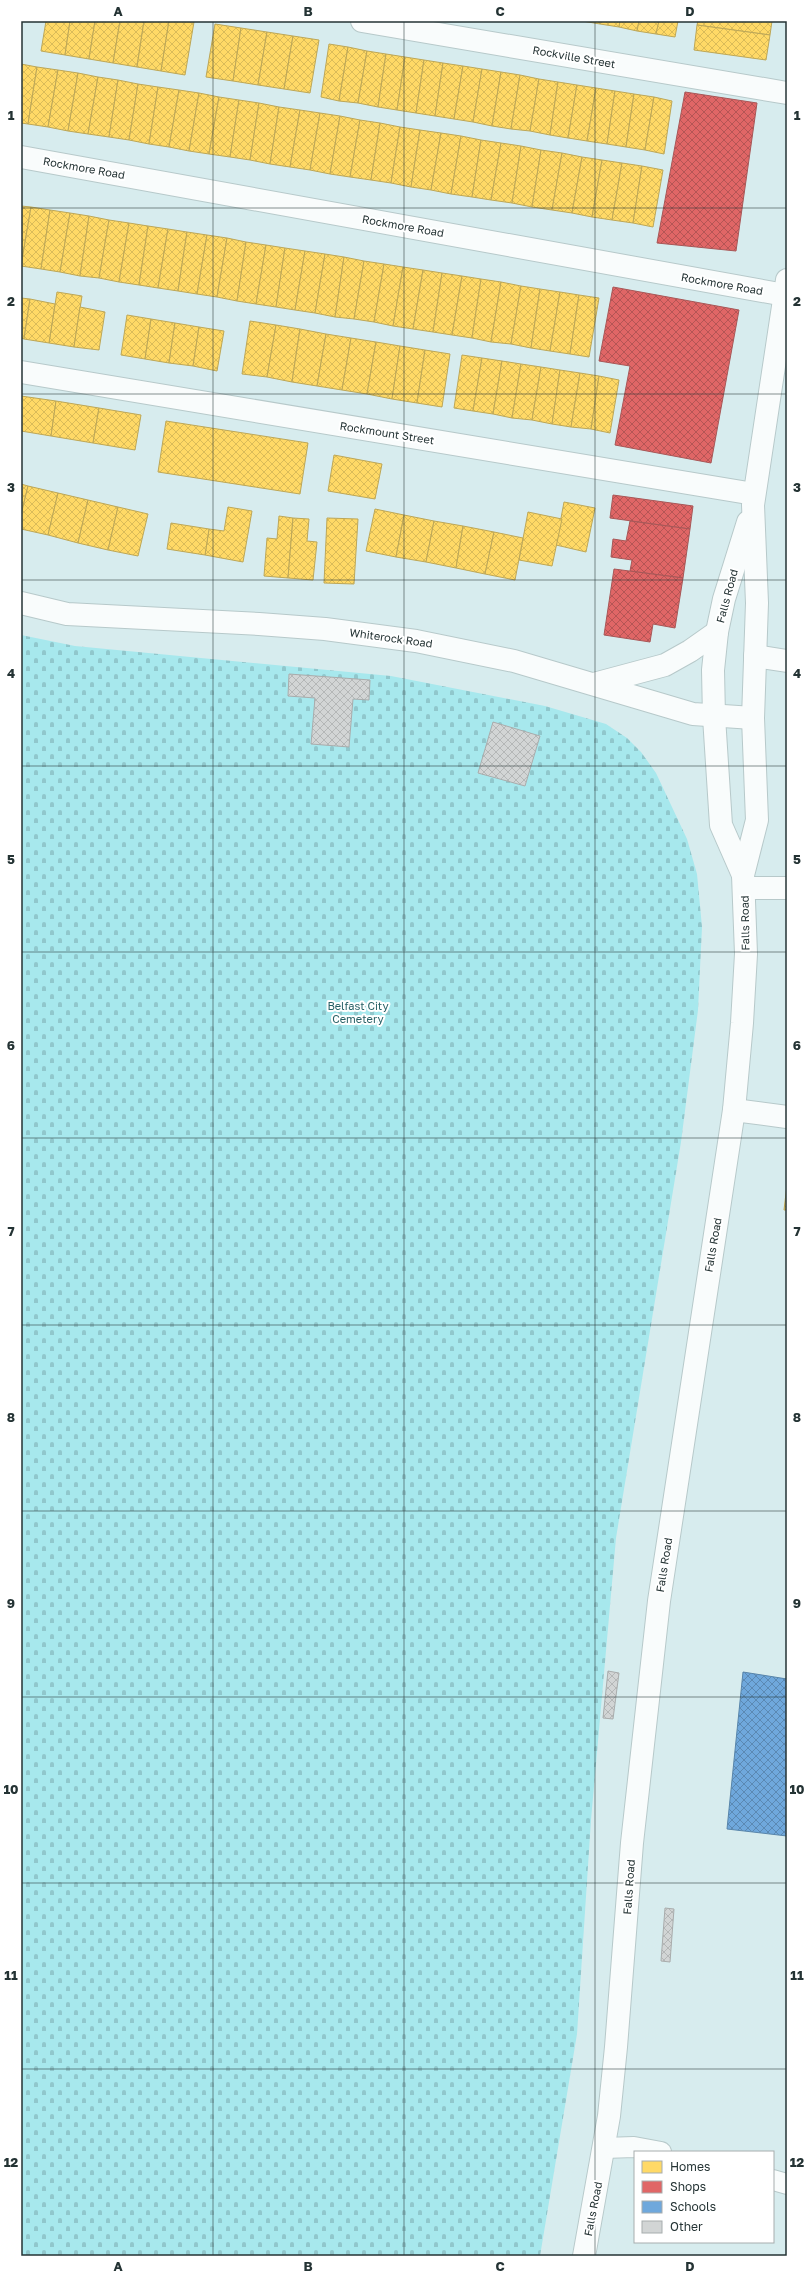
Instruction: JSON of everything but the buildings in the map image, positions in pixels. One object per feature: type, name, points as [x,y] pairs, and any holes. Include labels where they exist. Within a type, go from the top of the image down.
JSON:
[{"type":"street","name":"Rockville Street","points":[[362,21],[787,93]]},
{"type":"street","name":"Rockmore Road","points":[[21,157],[786,288]]},
{"type":"street","name":"Falls Road","points":[[744,882],[721,825],[714,717],[713,670],[717,632],[724,599],[753,500],[786,288]]},
{"type":"street","name":"Rockmount Street","points":[[21,372],[753,500]]},
{"type":"street","name":"Falls Road","points":[[584,2256],[604,2148],[616,2047],[632,1843],[659,1601],[734,1110],[742,1023],[746,954],[744,882],[757,820],[753,718],[757,603],[753,500]]},
{"type":"street","name":"Whiterock Road","points":[[21,603],[67,614],[326,629],[416,641],[514,661],[594,684],[671,709],[714,717],[753,718]]},
{"type":"street","points":[[594,684],[665,665],[690,651],[717,632]]},
{"type":"street","points":[[755,656],[787,661]]},
{"type":"street","points":[[744,882],[787,888]]},
{"type":"street","points":[[734,1110],[787,1117]]},
{"type":"lane","points":[[604,2148],[634,2147],[656,2151]]},
{"type":"lane","points":[[774,2180],[787,2184]]},
{"type":"green space","name":"Belfast City Cemetery","points":[[21,635],[75,646],[391,676],[545,706],[606,724],[627,738],[641,752],[656,773],[687,839],[697,874],[702,927],[698,1010],[681,1142],[616,1538],[591,1820],[577,2034],[540,2256],[21,2256]]}]
